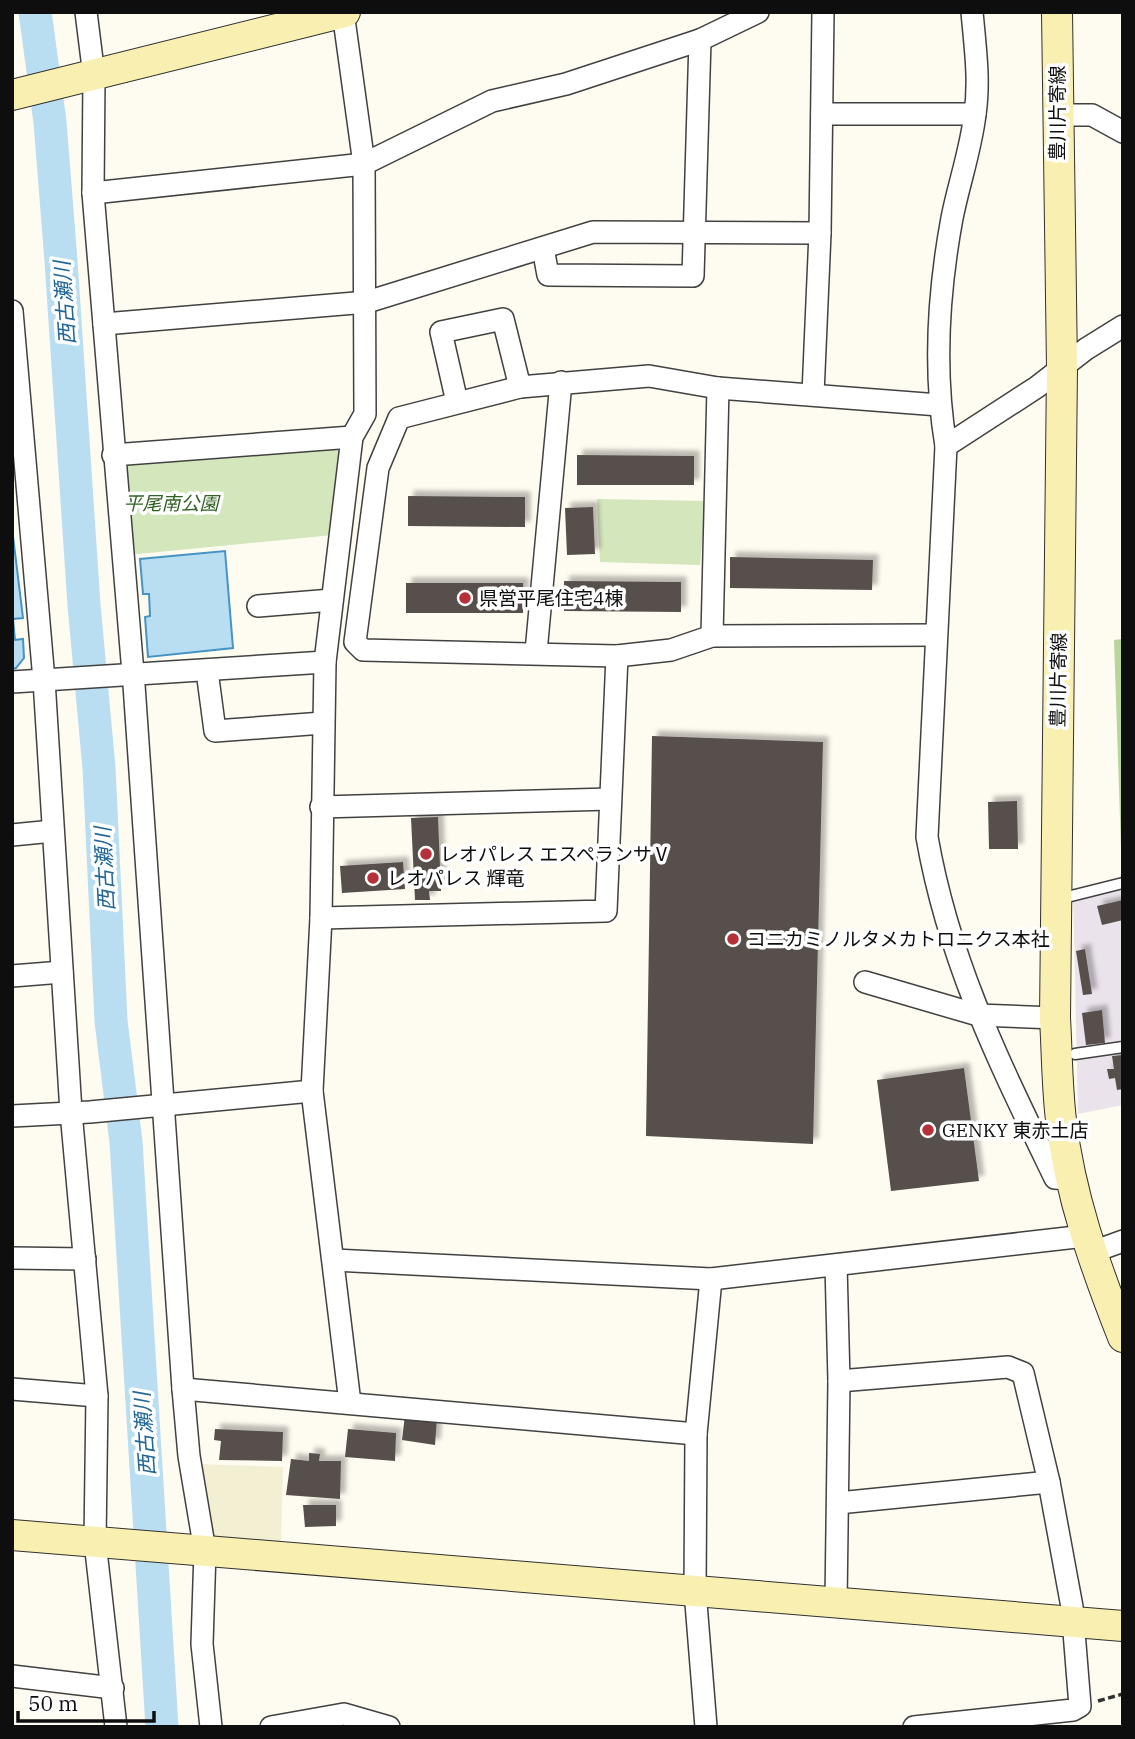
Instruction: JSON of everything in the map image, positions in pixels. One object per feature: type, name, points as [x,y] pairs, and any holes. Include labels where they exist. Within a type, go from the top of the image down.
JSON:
[{"type":"street","points":[[86,12],[83,79],[104,324],[124,675],[155,1106],[189,1456],[205,1551],[202,1643],[211,1727]]},
{"type":"street","points":[[14,95],[344,12],[364,164],[365,414],[352,437],[325,662],[321,918],[312,1091],[350,1403]]},
{"type":"street","points":[[93,193],[364,164],[492,101],[566,84],[700,40],[758,12]]},
{"type":"street","points":[[813,394],[820,233],[823,12]]},
{"type":"street","points":[[972,12],[977,77],[975,114],[952,218],[938,311],[939,405],[946,446],[926,837],[938,899],[978,1015],[1055,1178],[1071,1179]]},
{"type":"street","name":"豊川片寄線","points":[[1057,12],[1062,368],[1055,1018],[1061,1119],[1071,1179],[1087,1244],[1123,1337]]},
{"type":"street","points":[[542,248],[548,275],[693,276],[692,231],[700,40]]},
{"type":"street","points":[[822,114],[975,114]]},
{"type":"street","points":[[1057,115],[1092,115],[1123,132]]},
{"type":"street","points":[[104,324],[366,302],[593,232],[820,233]]},
{"type":"street","points":[[12,311],[20,515],[54,679],[53,831],[62,972],[80,1112],[85,1259],[97,1396],[95,1542],[116,1727]]},
{"type":"street","points":[[457,402],[441,332],[503,319],[520,387]]},
{"type":"street","points":[[946,446],[1123,326]]},
{"type":"street","points":[[936,635],[712,636],[671,650],[617,656],[537,652],[363,650],[355,642],[378,468],[389,436],[399,418],[520,387],[649,376],[718,388],[939,405]]},
{"type":"street","points":[[537,652],[561,382]]},
{"type":"street","points":[[712,636],[718,388]]},
{"type":"street","points":[[113,455],[352,437]]},
{"type":"street","points":[[258,606],[332,600]]},
{"type":"street","points":[[321,918],[606,911],[617,656]]},
{"type":"street","points":[[12,682],[325,662]]},
{"type":"street","points":[[207,671],[215,731],[323,723]]},
{"type":"street","points":[[321,807],[610,799]]},
{"type":"street","points":[[12,835],[53,831]]},
{"type":"street","points":[[12,976],[62,972]]},
{"type":"street","points":[[865,982],[978,1015],[1055,1018]]},
{"type":"street","points":[[12,1116],[312,1091]]},
{"type":"street","points":[[334,1260],[711,1279],[835,1265],[1123,1241]]},
{"type":"street","points":[[12,1258],[85,1259]]},
{"type":"street","points":[[835,1265],[839,1381],[836,1602]]},
{"type":"street","points":[[706,1727],[695,1591],[696,1434],[711,1279]]},
{"type":"street","points":[[839,1381],[1008,1367],[1023,1373],[1049,1482],[1072,1607],[1071,1622],[1080,1706],[1073,1710],[914,1727]]},
{"type":"street","points":[[12,1389],[97,1396]]},
{"type":"street","points":[[183,1390],[696,1434]]},
{"type":"street","points":[[838,1503],[1049,1482]]},
{"type":"street","points":[[12,1535],[1123,1626]]},
{"type":"street","points":[[12,1676],[113,1688]]},
{"type":"street","points":[[271,1727],[314,1724],[344,1714],[389,1727]]},
{"type":"lane","points":[[1056,899],[1123,883]]},
{"type":"lane","points":[[1075,1054],[1123,1047]]},
{"type":"path","points":[[1080,1706],[1123,1694]]},
{"type":"shaded area","points":[[1123,877],[1123,1105],[1078,1114],[1073,890]]},
{"type":"shaded area","points":[[197,1464],[283,1467],[281,1545],[215,1542],[208,1528]]},
{"type":"green space","name":"平尾南公園","points":[[346,443],[333,535],[128,555],[119,460]]},
{"type":"green space","points":[[597,499],[706,501],[700,565],[600,562]]},
{"type":"green space","points":[[1123,639],[1123,877],[1122,877],[1114,640]]},
{"type":"water","points":[[12,528],[23,618],[13,619],[15,640],[23,639],[24,658],[12,669]]},
{"type":"water","points":[[225,551],[233,648],[148,657],[145,617],[150,616],[149,594],[143,594],[140,559]]},
{"type":"building","points":[[577,455],[694,456],[694,485],[577,485]]},
{"type":"building","points":[[408,496],[525,497],[525,527],[408,526]]},
{"type":"building","points":[[593,507],[595,554],[567,555],[565,508]]},
{"type":"building","points":[[730,557],[873,560],[872,590],[730,588]]},
{"type":"building","points":[[564,581],[681,582],[681,612],[564,611]]},
{"type":"building","name":"県営平尾住宅4棟","points":[[406,583],[523,583],[523,613],[406,613]]},
{"type":"building","name":"コニカミノルタメカトロニクス本社","points":[[652,736],[823,742],[813,1144],[646,1136]]},
{"type":"building","points":[[1017,801],[1018,849],[989,849],[988,802]]},
{"type":"building","name":"レオパレス エスペランサⅤ","points":[[438,817],[441,891],[429,891],[430,900],[415,900],[411,818]]},
{"type":"building","name":"レオパレス 輝竜","points":[[403,862],[405,889],[342,893],[340,866]]},
{"type":"building","points":[[1123,900],[1123,920],[1102,925],[1097,906]]},
{"type":"building","points":[[1085,949],[1092,994],[1083,995],[1076,951]]},
{"type":"building","points":[[1102,1010],[1105,1043],[1086,1045],[1082,1013]]},
{"type":"building","points":[[1123,1055],[1123,1089],[1117,1090],[1115,1078],[1109,1079],[1107,1069],[1114,1069],[1112,1056]]},
{"type":"building","name":"GENKY 東赤土店","points":[[964,1068],[979,1181],[891,1191],[877,1080]]},
{"type":"building","points":[[405,1415],[437,1418],[435,1445],[402,1440]]},
{"type":"building","points":[[215,1429],[283,1432],[282,1461],[219,1460],[221,1441],[214,1440]]},
{"type":"building","points":[[348,1429],[396,1433],[395,1461],[345,1457]]},
{"type":"building","points":[[309,1453],[320,1454],[319,1461],[341,1461],[340,1499],[286,1495],[291,1459],[309,1461]]},
{"type":"building","points":[[303,1505],[336,1505],[336,1526],[305,1527]]},
{"type":"waterway","name":"西古瀬川","points":[[35,12],[50,122],[84,605],[99,768],[111,1021],[126,1142],[162,1727]]},
{"type":"place","name":"県営平尾住宅4棟","points":[[465,598]]},
{"type":"place","name":"レオパレス エスペランサⅤ","points":[[426,854]]},
{"type":"place","name":"レオパレス 輝竜","points":[[373,878]]},
{"type":"place","name":"コニカミノルタメカトロニクス本社","points":[[733,939]]},
{"type":"place","name":"GENKY 東赤土店","points":[[928,1130]]}]
